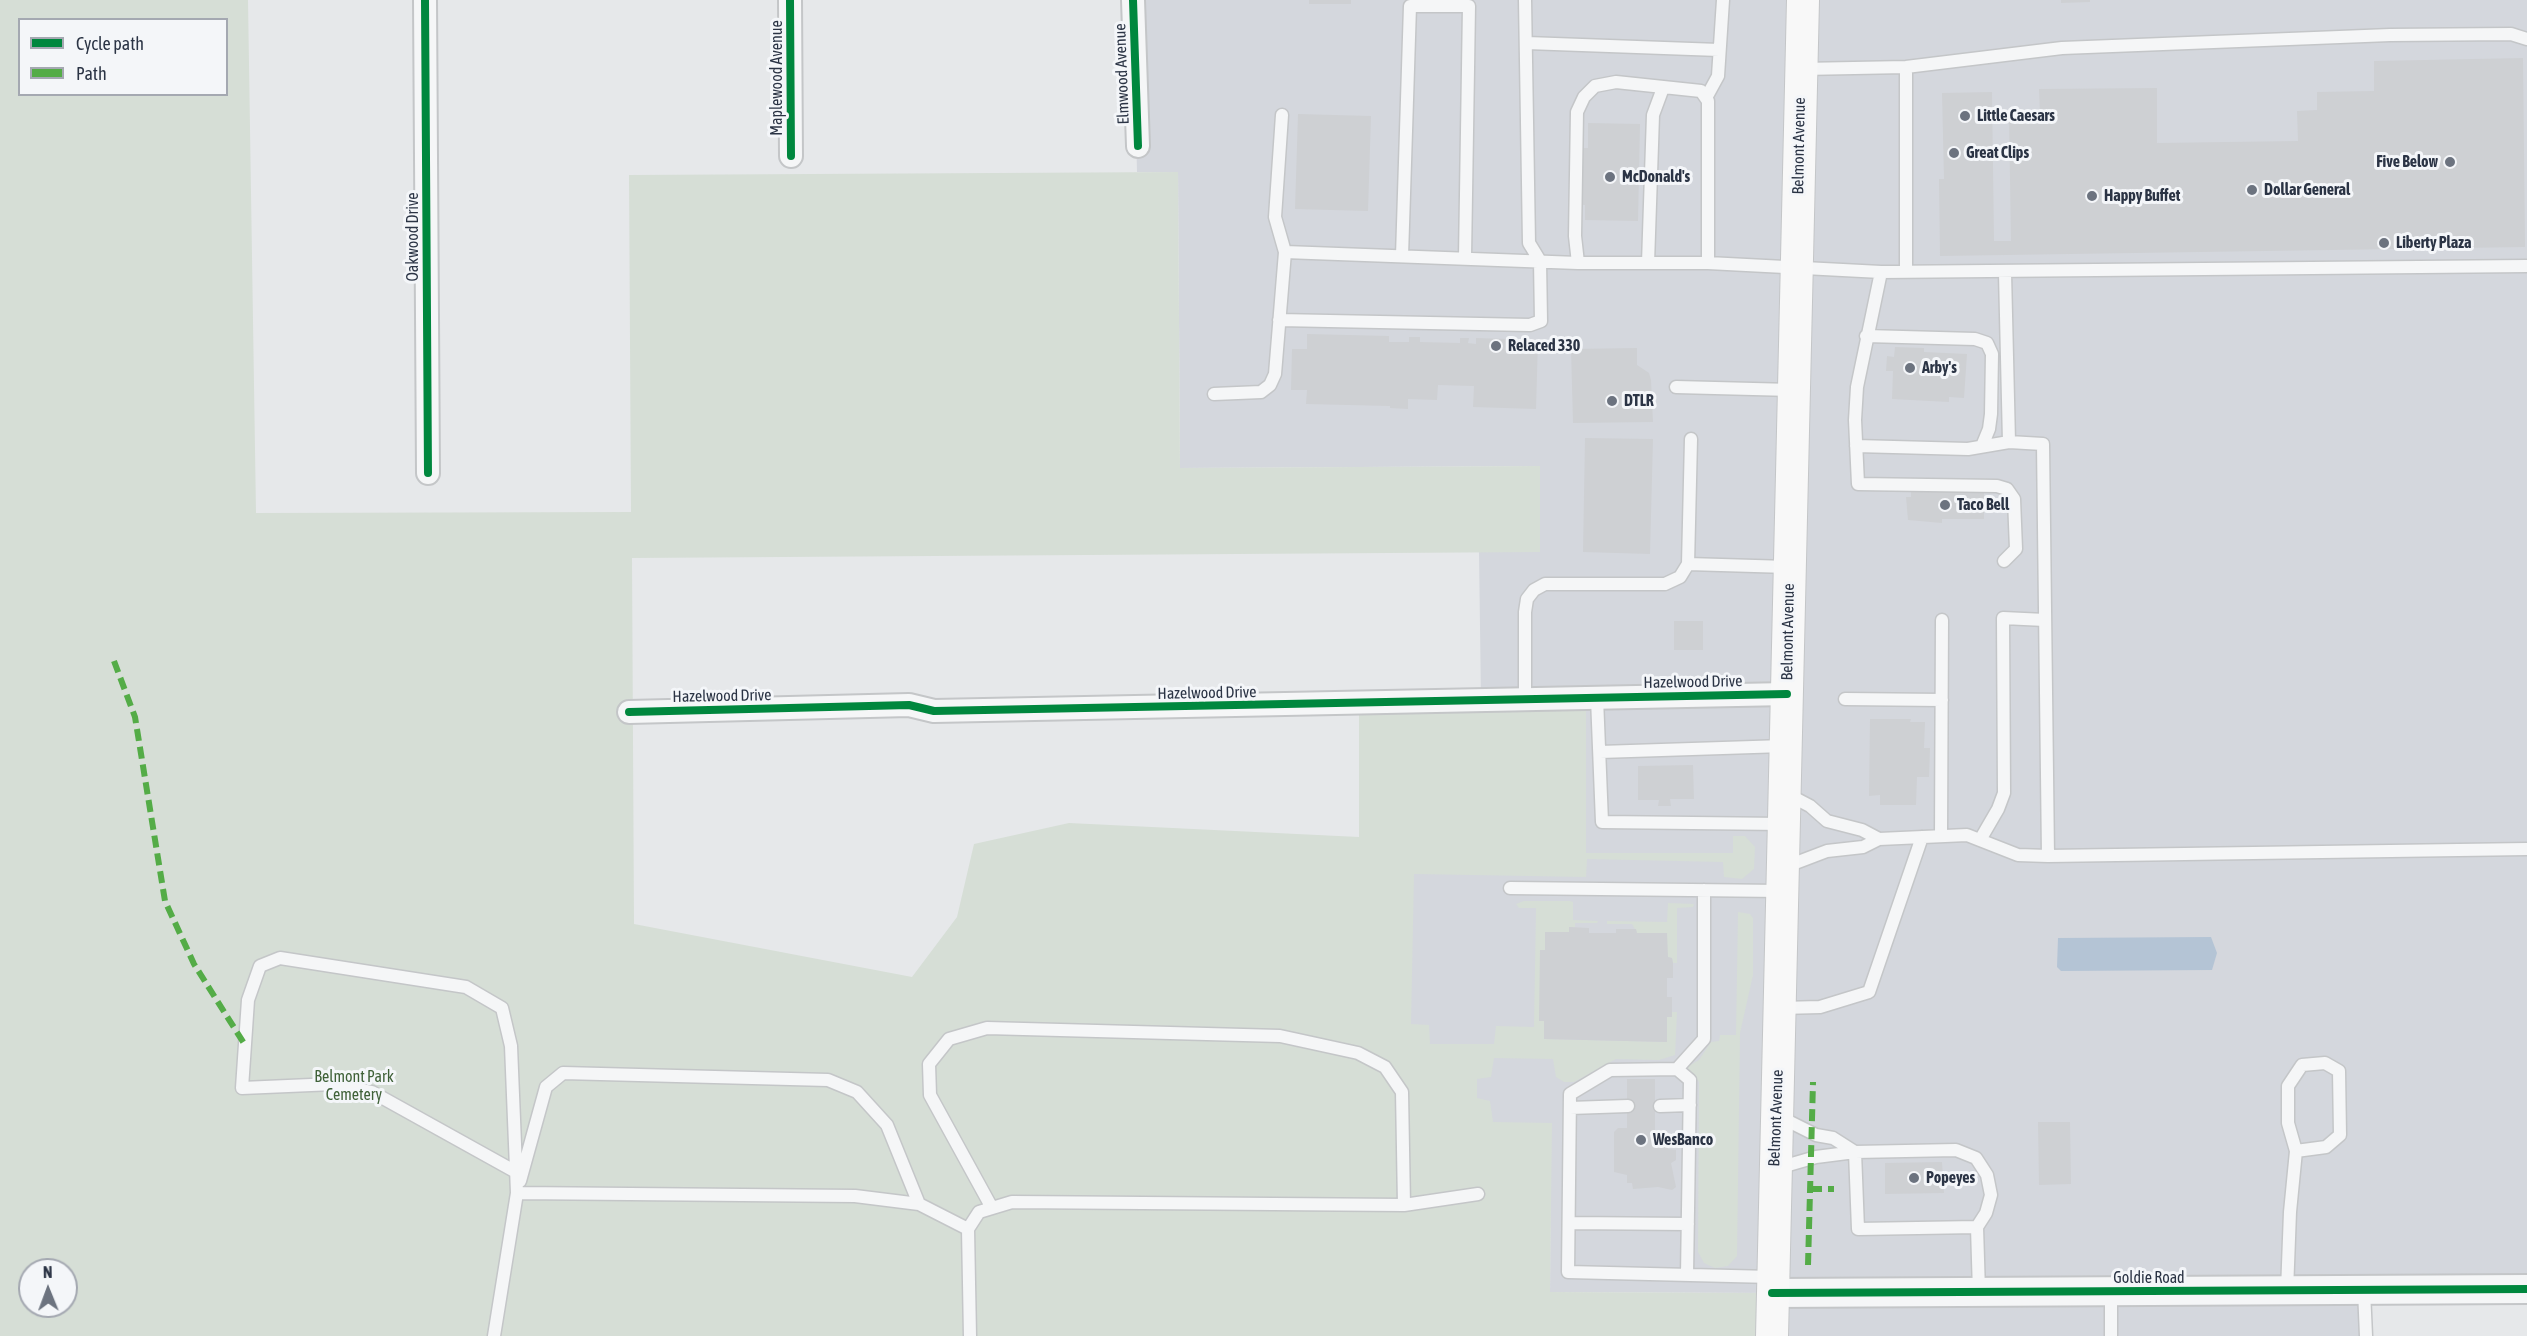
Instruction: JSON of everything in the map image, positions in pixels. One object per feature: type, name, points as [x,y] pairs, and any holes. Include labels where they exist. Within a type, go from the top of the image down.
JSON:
[{"type":"main road","name":"Belmont Avenue","points":[[1772,1336],[1792,390],[1803,0]]},
{"type":"street","name":"Oakwood Drive","points":[[424,0],[428,473]]},
{"type":"street","name":"Maplewood Avenue","points":[[790,0],[791,156]]},
{"type":"street","name":"Elmwood Avenue","points":[[1133,0],[1138,146]]},
{"type":"street","name":"Hazelwood Drive","points":[[629,712],[909,705],[934,711],[1787,694]]},
{"type":"street","name":"Goldie Road","points":[[1772,1285],[1979,1292],[2527,1289]]},
{"type":"lane","points":[[1280,320],[1530,325],[1541,321],[1540,261],[1529,243],[1525,0]]},
{"type":"lane","points":[[1706,98],[1718,75],[1723,0]]},
{"type":"lane","points":[[1402,256],[1410,6],[1469,3],[1465,257]]},
{"type":"lane","points":[[1801,69],[1906,67],[2062,48],[2390,35],[2511,34],[2527,39]]},
{"type":"lane","points":[[1527,43],[1719,50]]},
{"type":"lane","points":[[1906,67],[1906,272]]},
{"type":"lane","points":[[1578,263],[1575,236],[1577,112],[1584,97],[1594,86],[1616,82],[1701,92],[1708,101],[1708,263]]},
{"type":"lane","points":[[1648,263],[1653,115],[1663,88]]},
{"type":"lane","points":[[1214,394],[1261,392],[1270,385],[1275,374],[1285,252],[1275,217],[1282,115]]},
{"type":"lane","points":[[1285,252],[1578,263],[1708,263],[1881,272],[2006,273],[2184,268],[2527,266]]},
{"type":"lane","points":[[1881,272],[1857,387],[1858,484],[1997,486],[2007,489],[2014,499],[2016,549],[2004,561]]},
{"type":"lane","points":[[2006,273],[2009,442]]},
{"type":"lane","points":[[1866,336],[1975,339],[1987,343],[1992,354],[1991,414],[1989,429],[1982,446]]},
{"type":"lane","points":[[1676,387],[1792,390]]},
{"type":"lane","points":[[1525,700],[1525,612],[1527,599],[1534,590],[1545,584],[1665,584],[1680,577],[1688,564],[1691,439]]},
{"type":"lane","points":[[1856,446],[1968,449],[2009,442],[2043,444],[2048,856]]},
{"type":"lane","points":[[1688,564],[1788,567]]},
{"type":"lane","points":[[1980,840],[1998,809],[2004,793],[2003,618],[2045,620]]},
{"type":"lane","points":[[1941,836],[1942,620]]},
{"type":"lane","points":[[1597,698],[1602,822],[1784,824]]},
{"type":"lane","points":[[1845,699],[1942,700]]},
{"type":"lane","points":[[1600,752],[1785,746]]},
{"type":"lane","points":[[1785,792],[1810,806],[1827,821],[1862,830],[1879,839]]},
{"type":"lane","points":[[1510,888],[1704,890],[1782,880],[1827,851],[1863,847],[1879,839],[1967,834],[2018,855],[2048,856],[2527,849]]},
{"type":"lane","points":[[1779,1008],[1820,1007],[1869,992],[1922,837]]},
{"type":"lane","points":[[1677,1069],[1704,1039],[1704,890]]},
{"type":"lane","points":[[516,1172],[372,1092],[334,1084],[242,1088],[248,1000],[260,966],[280,957],[466,987],[502,1008],[511,1046],[517,1194]]},
{"type":"lane","points":[[992,1208],[930,1095],[929,1064],[949,1039],[987,1028],[1280,1036],[1358,1053],[1385,1067],[1402,1092],[1404,1205]]},
{"type":"lane","points":[[2287,1291],[2290,1212],[2296,1151],[2288,1123],[2288,1086],[2302,1065],[2325,1063],[2339,1071],[2340,1135],[2326,1147],[2296,1151]]},
{"type":"lane","points":[[1687,1275],[1690,1080],[1677,1069],[1610,1070],[1570,1094],[1568,1272],[1687,1275],[1772,1285]]},
{"type":"lane","points":[[494,1336],[517,1194],[546,1087],[563,1073],[828,1080],[856,1092],[887,1125],[919,1204]]},
{"type":"lane","points":[[1660,1106],[1689,1105]]},
{"type":"lane","points":[[1570,1107],[1628,1106]]},
{"type":"lane","points":[[1776,1115],[1816,1134],[1833,1138],[1856,1152]]},
{"type":"lane","points":[[1774,1169],[1816,1157],[1856,1152],[1956,1150],[1976,1158],[1987,1175],[1991,1195],[1986,1213],[1977,1227],[1979,1292]]},
{"type":"lane","points":[[1856,1152],[1858,1229],[1977,1227]]},
{"type":"lane","points":[[517,1194],[855,1196],[919,1204],[968,1229]]},
{"type":"lane","points":[[970,1336],[968,1229],[979,1212],[1012,1202],[1404,1205],[1478,1194]]},
{"type":"lane","points":[[1569,1223],[1688,1224]]},
{"type":"lane","points":[[2364,1290],[2366,1336]]},
{"type":"lane","points":[[2111,1292],[2111,1336]]},
{"type":"shaded area","points":[[1133,0],[2527,0],[2527,1289],[2364,1290],[2366,1336],[1772,1336],[1771,1293],[1550,1292],[1551,1131],[1464,1130],[1401,1050],[1358,876],[1481,701],[1479,552],[1540,552],[1540,466],[1180,468],[1178,172],[1137,172]]},
{"type":"green space","name":"Belmont Park Cemetery","points":[[0,0],[248,0],[256,513],[631,512],[629,175],[1178,172],[1180,468],[1540,466],[1540,552],[632,558],[634,924],[912,977],[957,917],[974,844],[1069,823],[1359,837],[1359,704],[1586,706],[1586,853],[1733,853],[1733,836],[1745,836],[1755,847],[1754,869],[1742,879],[1724,877],[1723,862],[1587,859],[1586,877],[1414,874],[1411,1024],[1429,1025],[1430,1044],[1494,1044],[1496,1026],[1534,1027],[1536,908],[1519,908],[1516,904],[1524,901],[1573,902],[1573,920],[1598,921],[1597,923],[1575,923],[1575,927],[1569,927],[1569,932],[1545,933],[1545,950],[1541,950],[1540,1021],[1544,1021],[1544,1039],[1667,1042],[1667,1017],[1672,1017],[1672,1012],[1677,1012],[1675,1055],[1659,1060],[1616,1059],[1574,1082],[1564,1082],[1556,1077],[1553,1059],[1494,1058],[1491,1077],[1477,1079],[1477,1098],[1490,1101],[1493,1122],[1552,1123],[1550,1292],[1772,1293],[1772,1336],[0,1336]]},
{"type":"green space","points":[[1668,903],[1694,904],[1693,907],[1677,908],[1677,963],[1673,963],[1672,958],[1637,933],[1632,924],[1607,924],[1607,921],[1667,922]]},
{"type":"green space","points":[[1738,912],[1750,914],[1753,918],[1753,975],[1740,1033],[1737,1256],[1728,1266],[1715,1268],[1704,1263],[1698,1252],[1699,1082],[1687,1067],[1699,1060],[1711,1042],[1719,1041],[1720,1035],[1736,1035]]},
{"type":"water","points":[[2211,937],[2217,953],[2212,970],[2061,971],[2057,967],[2058,938]]},
{"type":"building","points":[[1309,0],[1351,0],[1351,4],[1309,4]]},
{"type":"building","points":[[2061,0],[2090,0],[2090,2],[2061,3]]},
{"type":"building","points":[[2523,58],[2525,247],[1940,256],[1939,179],[1944,179],[1942,93],[1992,92],[1994,241],[2011,241],[2009,116],[2040,115],[2039,89],[2157,88],[2157,143],[2298,141],[2297,111],[2317,110],[2317,92],[2374,91],[2374,61]]},
{"type":"building","points":[[1298,114],[1371,116],[1368,211],[1295,209]]},
{"type":"building","name":"McDonald's","points":[[1588,123],[1640,124],[1638,221],[1585,220],[1585,205],[1580,205],[1581,148],[1588,148]]},
{"type":"building","points":[[1307,334],[1389,336],[1389,342],[1409,342],[1409,337],[1420,337],[1420,342],[1460,343],[1460,338],[1469,338],[1468,343],[1476,344],[1476,338],[1538,340],[1536,409],[1473,407],[1474,386],[1438,385],[1437,400],[1408,399],[1408,409],[1390,408],[1390,406],[1306,404],[1307,390],[1291,390],[1292,349],[1307,349]]},
{"type":"building","points":[[1895,347],[1924,348],[1924,352],[1967,354],[1964,398],[1949,397],[1949,402],[1892,399],[1893,371],[1886,371],[1887,356],[1894,357]]},
{"type":"building","name":"DTLR","points":[[1637,348],[1637,365],[1649,373],[1651,380],[1653,422],[1573,423],[1571,349]]},
{"type":"building","points":[[1585,438],[1653,439],[1650,554],[1583,552]]},
{"type":"building","name":"Taco Bell","points":[[1948,488],[1949,492],[1984,492],[1984,519],[1942,519],[1942,523],[1908,520],[1906,497],[1911,497],[1911,490]]},
{"type":"building","points":[[1674,621],[1703,621],[1703,650],[1674,650]]},
{"type":"building","points":[[1870,719],[1911,719],[1910,722],[1925,722],[1924,748],[1930,748],[1929,777],[1917,777],[1916,805],[1880,805],[1880,795],[1869,796]]},
{"type":"building","points":[[1693,765],[1694,799],[1670,799],[1671,806],[1658,806],[1659,800],[1638,800],[1638,766]]},
{"type":"building","points":[[1569,927],[1589,928],[1589,933],[1616,933],[1616,929],[1636,929],[1637,933],[1667,933],[1668,957],[1672,958],[1673,978],[1667,978],[1667,997],[1672,997],[1672,1017],[1667,1017],[1667,1042],[1544,1039],[1544,1021],[1539,1021],[1540,950],[1545,950],[1545,932],[1569,932]]},
{"type":"building","name":"WesBanco","points":[[1627,1079],[1655,1079],[1655,1130],[1667,1130],[1668,1149],[1676,1150],[1676,1160],[1671,1163],[1676,1187],[1672,1190],[1658,1187],[1633,1189],[1632,1183],[1627,1183],[1627,1175],[1614,1172],[1614,1132],[1618,1128],[1627,1128]]},
{"type":"building","points":[[2038,1122],[2070,1122],[2071,1184],[2039,1185]]},
{"type":"building","name":"Popeyes","points":[[1942,1162],[1944,1193],[1885,1194],[1885,1163]]},
{"type":"marked path","points":[[114,661],[135,717],[165,901],[194,964],[245,1045]]},
{"type":"marked path","points":[[1808,1265],[1813,1082]]},
{"type":"marked path","points":[[1810,1189],[1834,1189]]},
{"type":"cycle path","points":[[425,0],[428,473]]},
{"type":"cycle path","points":[[790,0],[791,156]]},
{"type":"cycle path","points":[[1133,0],[1138,146]]},
{"type":"cycle path","points":[[629,712],[909,705],[934,711],[1787,694]]},
{"type":"cycle path","points":[[1772,1293],[2527,1289]]},
{"type":"place","name":"Little Caesars","points":[[1965,116]]},
{"type":"place","name":"Great Clips","points":[[1954,153]]},
{"type":"place","name":"Five Below","points":[[2450,162]]},
{"type":"place","name":"McDonald's","points":[[1610,177]]},
{"type":"place","name":"Dollar General","points":[[2252,190]]},
{"type":"place","name":"Happy Buffet","points":[[2092,196]]},
{"type":"place","name":"Liberty Plaza","points":[[2384,243]]},
{"type":"place","name":"Relaced 330","points":[[1496,346]]},
{"type":"place","name":"Arby's","points":[[1910,368]]},
{"type":"place","name":"DTLR","points":[[1612,401]]},
{"type":"place","name":"Taco Bell","points":[[1945,505]]},
{"type":"place","name":"WesBanco","points":[[1641,1140]]},
{"type":"place","name":"Popeyes","points":[[1914,1178]]}]
